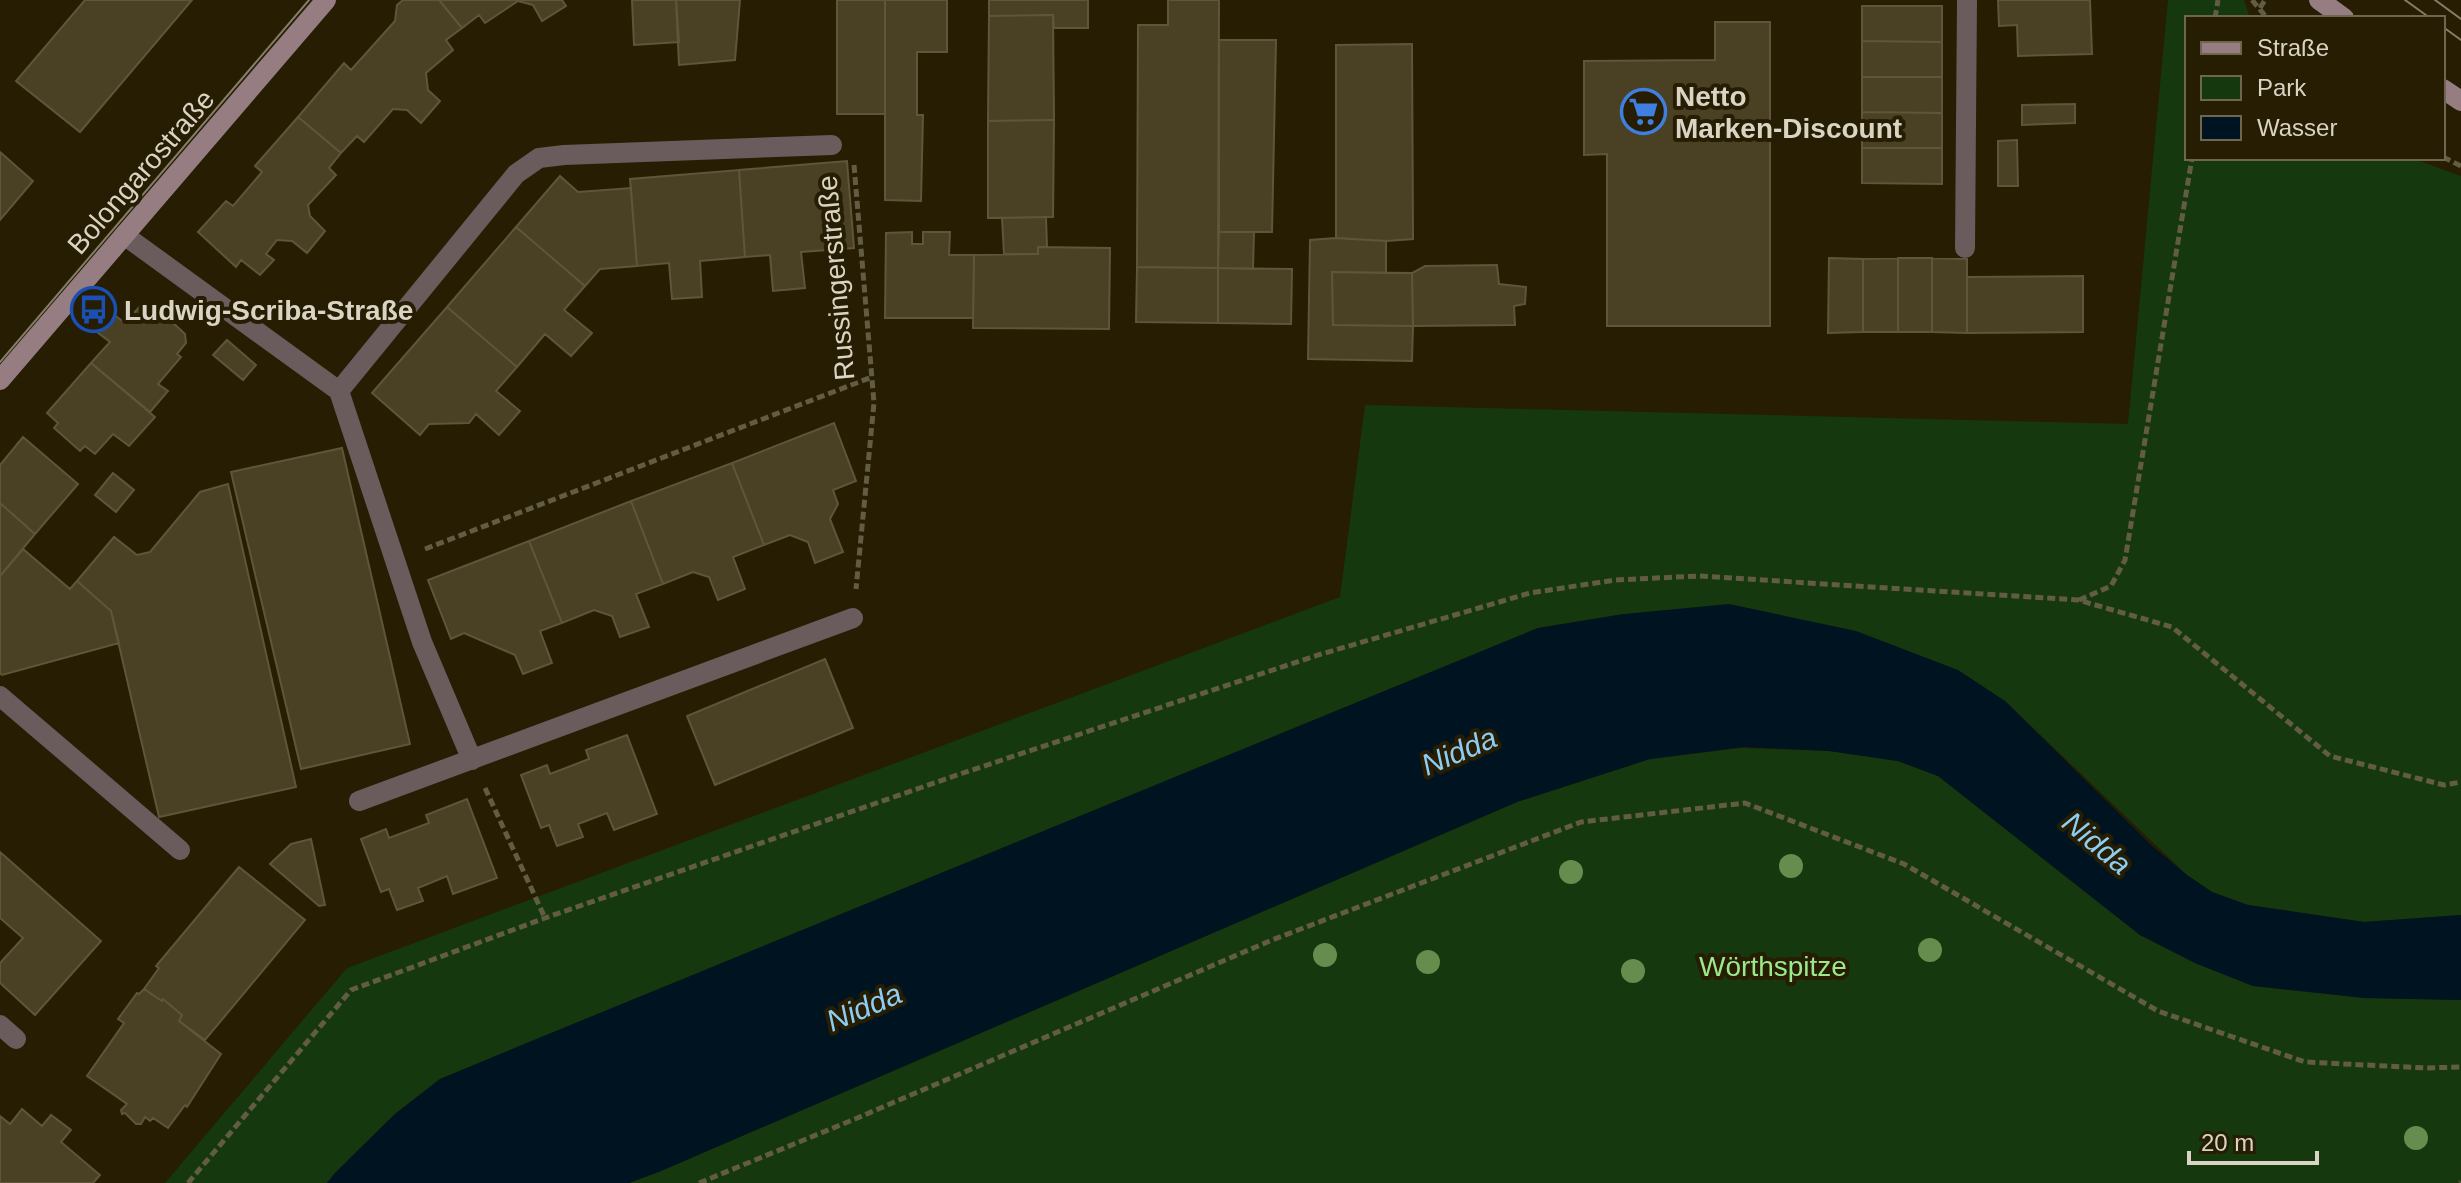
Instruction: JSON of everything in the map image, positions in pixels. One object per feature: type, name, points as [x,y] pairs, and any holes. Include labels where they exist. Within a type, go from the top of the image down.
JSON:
[{"type":"main road","name":"Bolongarostraße","points":[[0,380],[326,0]]},
{"type":"main road","points":[[2319,0],[2341,16]]},
{"type":"street","points":[[1965,248],[1967,0]]},
{"type":"street","name":"Russingerstraße","points":[[339,391],[516,174],[539,158],[832,145]]},
{"type":"street","points":[[124,235],[339,391],[422,642],[472,760]]},
{"type":"street","points":[[359,801],[853,618]]},
{"type":"street","points":[[0,696],[180,850]]},
{"type":"street","points":[[0,1025],[16,1039]]},
{"type":"path","points":[[2252,0],[2266,16]]},
{"type":"path","points":[[2260,8],[2265,0]]},
{"type":"path","name":"Russingerstraße","points":[[832,145],[853,149],[874,403],[853,618]]},
{"type":"path","points":[[2078,600],[2111,586],[2125,560],[2192,160]]},
{"type":"path","points":[[394,560],[872,377]]},
{"type":"path","points":[[188,1183],[351,990],[545,918],[963,773],[1318,655],[1530,593],[1615,580],[1699,576],[2078,600],[2172,627],[2330,756],[2444,785],[2461,782]]},
{"type":"path","points":[[472,760],[545,918]]},
{"type":"path","points":[[699,1183],[1272,940],[1581,822],[1745,803],[1904,864],[2158,1011],[2305,1062],[2461,1067]]},
{"type":"green space","points":[[2168,0],[2244,0],[2249,16],[2185,16],[2185,160],[2417,160],[2461,176],[2461,915],[2364,922],[2248,905],[2212,892],[2187,875],[2005,701],[1624,614],[1538,628],[440,1079],[395,1114],[327,1183],[165,1183],[347,968],[1340,597],[1365,405],[2128,424]]},
{"type":"green space","name":"Wörthspitze","points":[[1740,748],[1829,751],[1898,761],[1938,776],[2140,935],[2195,963],[2253,986],[2365,998],[2461,1000],[2461,1183],[629,1183],[1517,802],[1650,759]]},
{"type":"water","name":"Nidda","points":[[1729,604],[1856,631],[1958,670],[2005,701],[2151,845],[2212,892],[2248,905],[2364,922],[2461,915],[2461,1000],[2365,998],[2253,986],[2195,963],[2140,935],[1938,776],[1898,761],[1829,751],[1744,747],[1650,759],[1517,802],[629,1183],[327,1183],[395,1114],[440,1079],[517,1047],[1538,628],[1624,614]]},
{"type":"building","points":[[85,0],[192,0],[80,132],[16,81]]},
{"type":"building","points":[[403,0],[439,0],[462,28],[446,40],[453,50],[426,73],[428,90],[440,101],[421,123],[407,110],[393,109],[364,142],[357,136],[341,153],[298,117],[344,63],[351,70],[395,21],[397,5]]},
{"type":"building","points":[[439,0],[562,0],[566,6],[542,21],[533,5],[518,1],[485,23],[479,15],[462,28]]},
{"type":"building","points":[[632,0],[676,0],[679,42],[634,45]]},
{"type":"building","points":[[676,0],[740,0],[735,60],[679,65]]},
{"type":"building","points":[[837,0],[885,0],[885,114],[837,114]]},
{"type":"building","points":[[885,0],[947,0],[947,52],[917,52],[917,115],[923,115],[921,201],[885,200]]},
{"type":"building","points":[[989,0],[1088,0],[1088,28],[1054,28],[1053,15],[989,16]]},
{"type":"building","points":[[1168,0],[1219,0],[1218,268],[1137,267],[1138,25],[1168,25]]},
{"type":"building","points":[[1998,0],[2090,0],[2092,54],[2018,56],[2017,25],[1999,26]]},
{"type":"building","points":[[1862,6],[1942,6],[1942,42],[1862,41]]},
{"type":"building","points":[[1053,15],[1054,120],[988,121],[989,16]]},
{"type":"building","points":[[1715,22],[1770,22],[1770,326],[1607,326],[1607,154],[1584,155],[1584,61],[1715,60]]},
{"type":"building","points":[[1219,40],[1276,40],[1272,232],[1219,232]]},
{"type":"building","points":[[1862,41],[1942,42],[1942,77],[1862,77]]},
{"type":"building","points":[[1412,44],[1413,239],[1336,238],[1336,45]]},
{"type":"building","points":[[1862,77],[1942,77],[1942,113],[1862,112]]},
{"type":"building","points":[[2075,104],[2075,123],[2022,125],[2022,105]]},
{"type":"building","points":[[1862,112],[1942,113],[1942,148],[1862,148]]},
{"type":"building","points":[[298,117],[341,153],[329,168],[336,175],[308,205],[310,216],[325,231],[307,253],[292,241],[277,240],[266,254],[274,260],[260,275],[241,260],[236,267],[198,232],[226,201],[233,206],[262,172],[255,166]]},
{"type":"building","points":[[1054,120],[1053,217],[988,218],[988,121]]},
{"type":"building","points":[[2017,140],[2018,186],[1998,186],[1998,141]]},
{"type":"building","points":[[1862,148],[1942,148],[1942,184],[1862,183]]},
{"type":"building","points":[[0,152],[33,181],[0,220]]},
{"type":"building","points":[[847,161],[854,248],[801,252],[805,288],[773,291],[770,255],[745,257],[739,170]]},
{"type":"building","points":[[739,170],[745,257],[700,261],[702,297],[672,299],[669,263],[637,266],[630,179]]},
{"type":"building","points":[[560,176],[578,192],[631,188],[637,266],[600,269],[585,286],[516,227]]},
{"type":"building","points":[[1046,217],[1047,247],[1038,247],[1038,254],[1004,254],[1002,218]]},
{"type":"building","points":[[516,227],[585,286],[564,310],[592,333],[571,356],[545,334],[517,367],[447,307]]},
{"type":"building","points":[[912,232],[912,244],[923,244],[923,232],[950,232],[949,255],[974,255],[973,318],[885,318],[886,233]]},
{"type":"building","points":[[1219,232],[1254,232],[1253,269],[1218,268]]},
{"type":"building","points":[[1310,240],[1386,241],[1386,273],[1332,272],[1333,325],[1413,326],[1412,361],[1308,359]]},
{"type":"building","points":[[1038,247],[1110,248],[1109,329],[973,328],[974,255],[1038,254]]},
{"type":"building","points":[[1829,258],[1863,259],[1863,332],[1828,333]]},
{"type":"building","points":[[1898,258],[1932,258],[1932,332],[1898,332]]},
{"type":"building","points":[[1898,258],[1898,332],[1863,332],[1863,259]]},
{"type":"building","points":[[1932,258],[1967,259],[1967,333],[1932,332]]},
{"type":"building","points":[[1497,265],[1499,284],[1526,287],[1525,304],[1514,306],[1515,325],[1413,326],[1412,273],[1425,266]]},
{"type":"building","points":[[1137,267],[1218,268],[1218,323],[1136,322]]},
{"type":"building","points":[[1218,268],[1292,269],[1291,324],[1218,323]]},
{"type":"building","points":[[1332,272],[1412,273],[1413,326],[1333,325]]},
{"type":"building","points":[[2083,276],[2083,332],[1967,333],[1967,277]]},
{"type":"building","points":[[143,303],[166,323],[169,319],[185,334],[186,343],[177,354],[181,357],[158,384],[168,391],[150,412],[91,363],[110,342],[97,332],[113,314],[125,323]]},
{"type":"building","points":[[447,307],[517,367],[496,391],[520,411],[499,435],[476,414],[469,423],[429,424],[420,435],[372,393]]},
{"type":"building","points":[[227,340],[256,365],[243,380],[213,355]]},
{"type":"building","points":[[91,363],[155,417],[129,446],[113,434],[95,454],[85,446],[80,451],[54,428],[58,423],[47,413]]},
{"type":"building","points":[[834,423],[856,481],[833,490],[838,504],[830,519],[843,552],[815,563],[808,542],[790,535],[764,545],[732,463]]},
{"type":"building","points":[[23,437],[78,484],[35,534],[0,503],[0,465]]},
{"type":"building","points":[[342,448],[410,744],[301,769],[231,472]]},
{"type":"building","points":[[732,463],[764,545],[733,557],[745,589],[718,600],[709,577],[693,572],[663,584],[631,501]]},
{"type":"building","points":[[113,473],[134,490],[116,512],[95,495]]},
{"type":"building","points":[[228,484],[296,787],[159,817],[111,611],[77,581],[114,537],[137,555],[150,552],[200,492]]},
{"type":"building","points":[[631,501],[663,584],[636,594],[649,627],[620,637],[612,616],[594,610],[562,623],[529,541]]},
{"type":"building","points":[[0,503],[35,534],[0,576]]},
{"type":"building","points":[[529,541],[562,623],[540,631],[552,663],[523,674],[515,655],[464,633],[451,639],[428,580]]},
{"type":"building","points":[[23,549],[70,589],[77,581],[111,611],[119,643],[2,675],[0,576]]},
{"type":"building","points":[[825,659],[853,728],[715,785],[687,716]]},
{"type":"building","points":[[627,735],[657,814],[614,830],[607,813],[578,824],[583,837],[557,846],[549,825],[541,828],[521,775],[547,765],[550,774],[589,759],[586,750]]},
{"type":"building","points":[[467,799],[497,878],[453,894],[447,876],[418,888],[423,901],[397,910],[389,889],[381,892],[361,839],[386,829],[389,838],[429,823],[426,815]]},
{"type":"building","points":[[311,839],[325,905],[319,906],[270,864],[291,844]]},
{"type":"building","points":[[0,852],[101,941],[35,1015],[0,983],[0,963],[23,938],[0,918]]},
{"type":"building","points":[[239,867],[305,920],[205,1040],[179,1021],[182,1015],[163,999],[144,989],[159,968],[156,966]]},
{"type":"building","points":[[144,989],[163,999],[182,1015],[179,1021],[221,1054],[187,1107],[185,1105],[168,1128],[153,1118],[150,1121],[145,1117],[141,1124],[136,1124],[125,1113],[122,1114],[121,1110],[127,1104],[87,1076],[124,1023],[118,1019],[137,993]]},
{"type":"building","points":[[22,1109],[42,1126],[51,1115],[71,1130],[61,1142],[100,1175],[93,1183],[0,1183],[0,1116],[10,1124]]},
{"type":"tram line","points":[[0,362],[309,0]]},
{"type":"tram line","points":[[2405,0],[2427,16]]},
{"type":"tram line","points":[[2435,0],[2461,19]]},
{"type":"tram line","points":[[2445,28],[2461,40]]},
{"type":"place","name":"Netto Marken-Discount","points":[[1644,112]]},
{"type":"place","name":"Ludwig-Scriba-Straße","points":[[93,310]]}]
